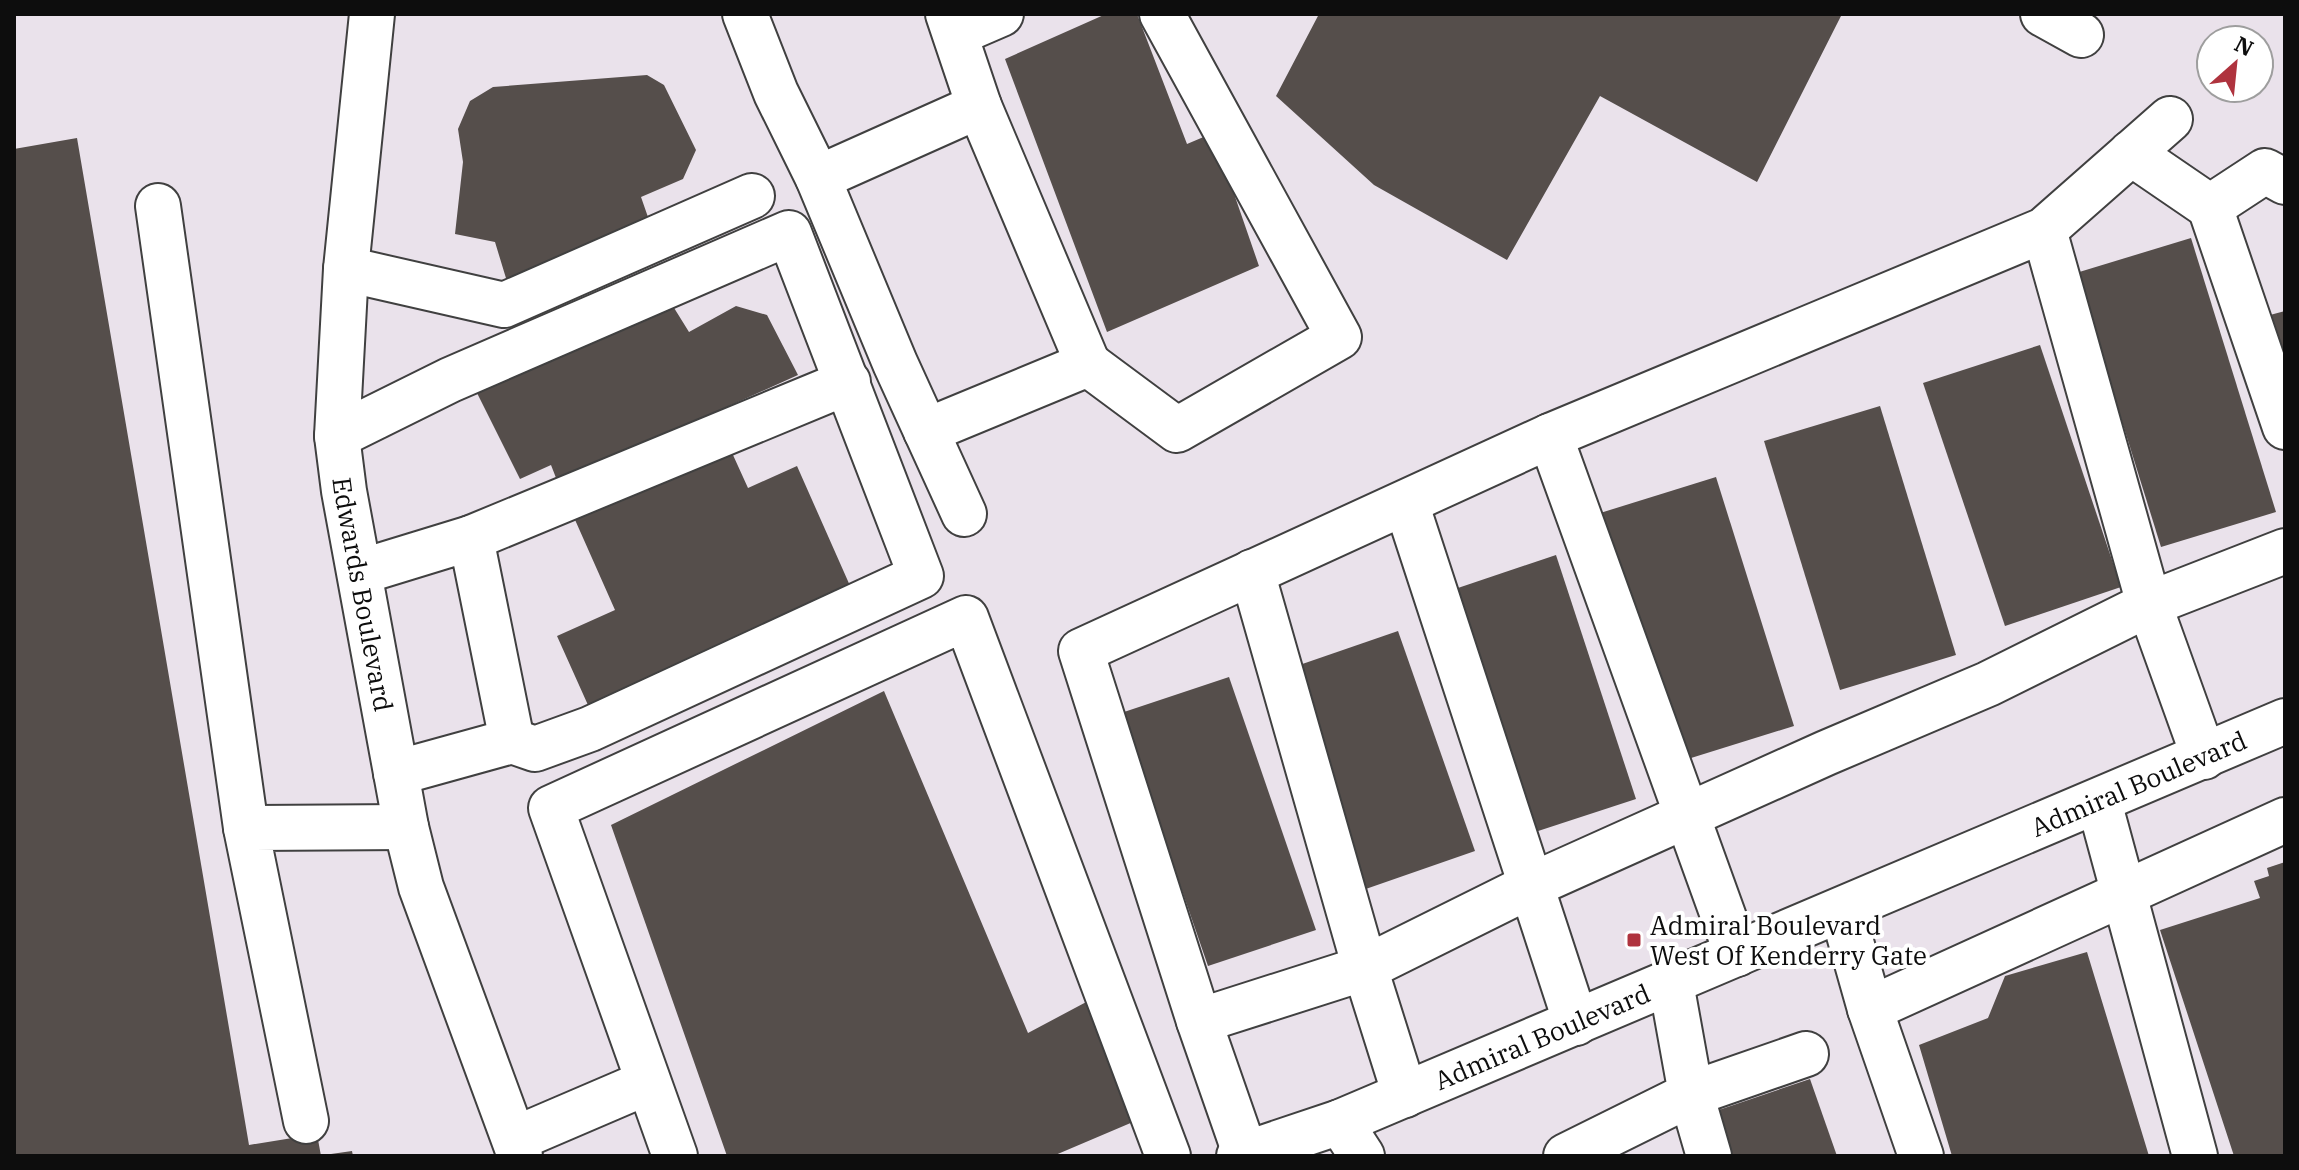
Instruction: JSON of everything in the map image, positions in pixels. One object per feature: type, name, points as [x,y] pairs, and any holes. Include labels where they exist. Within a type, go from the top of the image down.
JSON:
[{"type":"street","name":"Edwards Boulevard","points":[[372,14],[346,269],[337,436],[406,827],[421,887],[518,1147]]},
{"type":"street","points":[[745,14],[776,93],[818,178],[895,363],[964,514]]},
{"type":"street","points":[[1001,14],[953,24],[979,106],[1088,364],[1177,430],[1339,337],[1162,14]]},
{"type":"street","points":[[2043,14],[2081,35]]},
{"type":"street","points":[[818,178],[979,106]]},
{"type":"street","points":[[1242,1155],[1081,651],[1550,436],[2044,230],[2170,119]]},
{"type":"street","points":[[2131,153],[2210,207],[2285,427]]},
{"type":"street","points":[[2210,207],[2265,171],[2285,182]]},
{"type":"street","points":[[346,269],[504,305],[752,196]]},
{"type":"street","points":[[158,206],[246,828],[306,1121]]},
{"type":"street","points":[[2044,230],[2149,604],[2204,757]]},
{"type":"street","points":[[337,436],[450,380],[789,233],[921,576],[590,729],[535,749],[512,741],[396,773]]},
{"type":"street","points":[[926,431],[1088,364]]},
{"type":"street","points":[[360,572],[471,538],[848,382]]},
{"type":"street","points":[[1550,436],[1737,954]]},
{"type":"street","points":[[1406,503],[1576,1023]]},
{"type":"street","points":[[471,538],[512,741]]},
{"type":"street","points":[[1199,1021],[1365,968],[1530,886],[1995,681],[2149,604],[2285,551]]},
{"type":"street","points":[[1252,572],[1365,968],[1405,1095]]},
{"type":"street","points":[[675,1156],[551,808],[966,618],[1168,1156]]},
{"type":"street","name":"Admiral Boulevard","points":[[1242,1155],[1351,1139],[1405,1095],[2285,721]]},
{"type":"street","points":[[2099,802],[2195,1156]]},
{"type":"street","points":[[1870,1009],[2285,820]]},
{"type":"street","points":[[246,828],[406,827]]},
{"type":"street","points":[[1842,910],[1870,1009],[1921,1156]]},
{"type":"street","points":[[1671,983],[1691,1094],[1709,1156]]},
{"type":"street","points":[[1566,1156],[1691,1094],[1806,1054]]},
{"type":"street","points":[[518,1147],[648,1082]]},
{"type":"shaded area","points":[[14,14],[2285,14],[2285,1156],[14,1156]]},
{"type":"building","points":[[1106,14],[1137,14],[1187,144],[1213,133],[1259,266],[1107,332],[1005,59]]},
{"type":"building","points":[[1319,14],[1842,14],[1757,182],[1600,96],[1507,260],[1374,185],[1276,96]]},
{"type":"building","points":[[647,75],[664,85],[696,150],[683,179],[641,197],[649,220],[509,288],[495,242],[455,234],[463,162],[458,129],[470,101],[493,87]]},
{"type":"building","points":[[77,138],[249,1145],[317,1134],[321,1156],[14,1156],[14,149]]},
{"type":"building","points":[[2191,238],[2276,512],[2161,547],[2076,273]]},
{"type":"building","points":[[671,303],[689,332],[736,306],[767,315],[798,375],[558,483],[551,465],[520,479],[476,391]]},
{"type":"building","points":[[2285,311],[2285,363],[2270,315]]},
{"type":"building","points":[[2040,345],[2121,587],[2005,626],[1923,383]]},
{"type":"building","points":[[1880,406],[1956,655],[1840,690],[1764,441]]},
{"type":"building","points":[[728,444],[748,488],[797,466],[855,597],[592,714],[557,636],[615,610],[572,513]]},
{"type":"building","points":[[1716,477],[1794,726],[1675,763],[1597,514]]},
{"type":"building","points":[[1556,555],[1636,799],[1532,833],[1452,590]]},
{"type":"building","points":[[1398,631],[1475,851],[1360,891],[1282,671]]},
{"type":"building","points":[[1229,677],[1316,930],[1208,966],[1121,713]]},
{"type":"building","points":[[884,691],[1028,1033],[1090,1000],[1140,1119],[1053,1156],[727,1156],[611,825]]},
{"type":"building","points":[[2285,862],[2285,1156],[2234,1156],[2160,930],[2260,898],[2254,881],[2269,876],[2267,868]]},
{"type":"building","points":[[2087,952],[2149,1156],[1952,1156],[1919,1045],[1988,1018],[2005,976]]},
{"type":"building","points":[[1810,1079],[1837,1156],[1722,1156],[1707,1114]]},
{"type":"building","points":[[352,1151],[353,1156],[331,1156],[331,1154]]},
{"type":"place","name":"Admiral Boulevard West Of Kenderry Gate","points":[[1634,940]]}]
